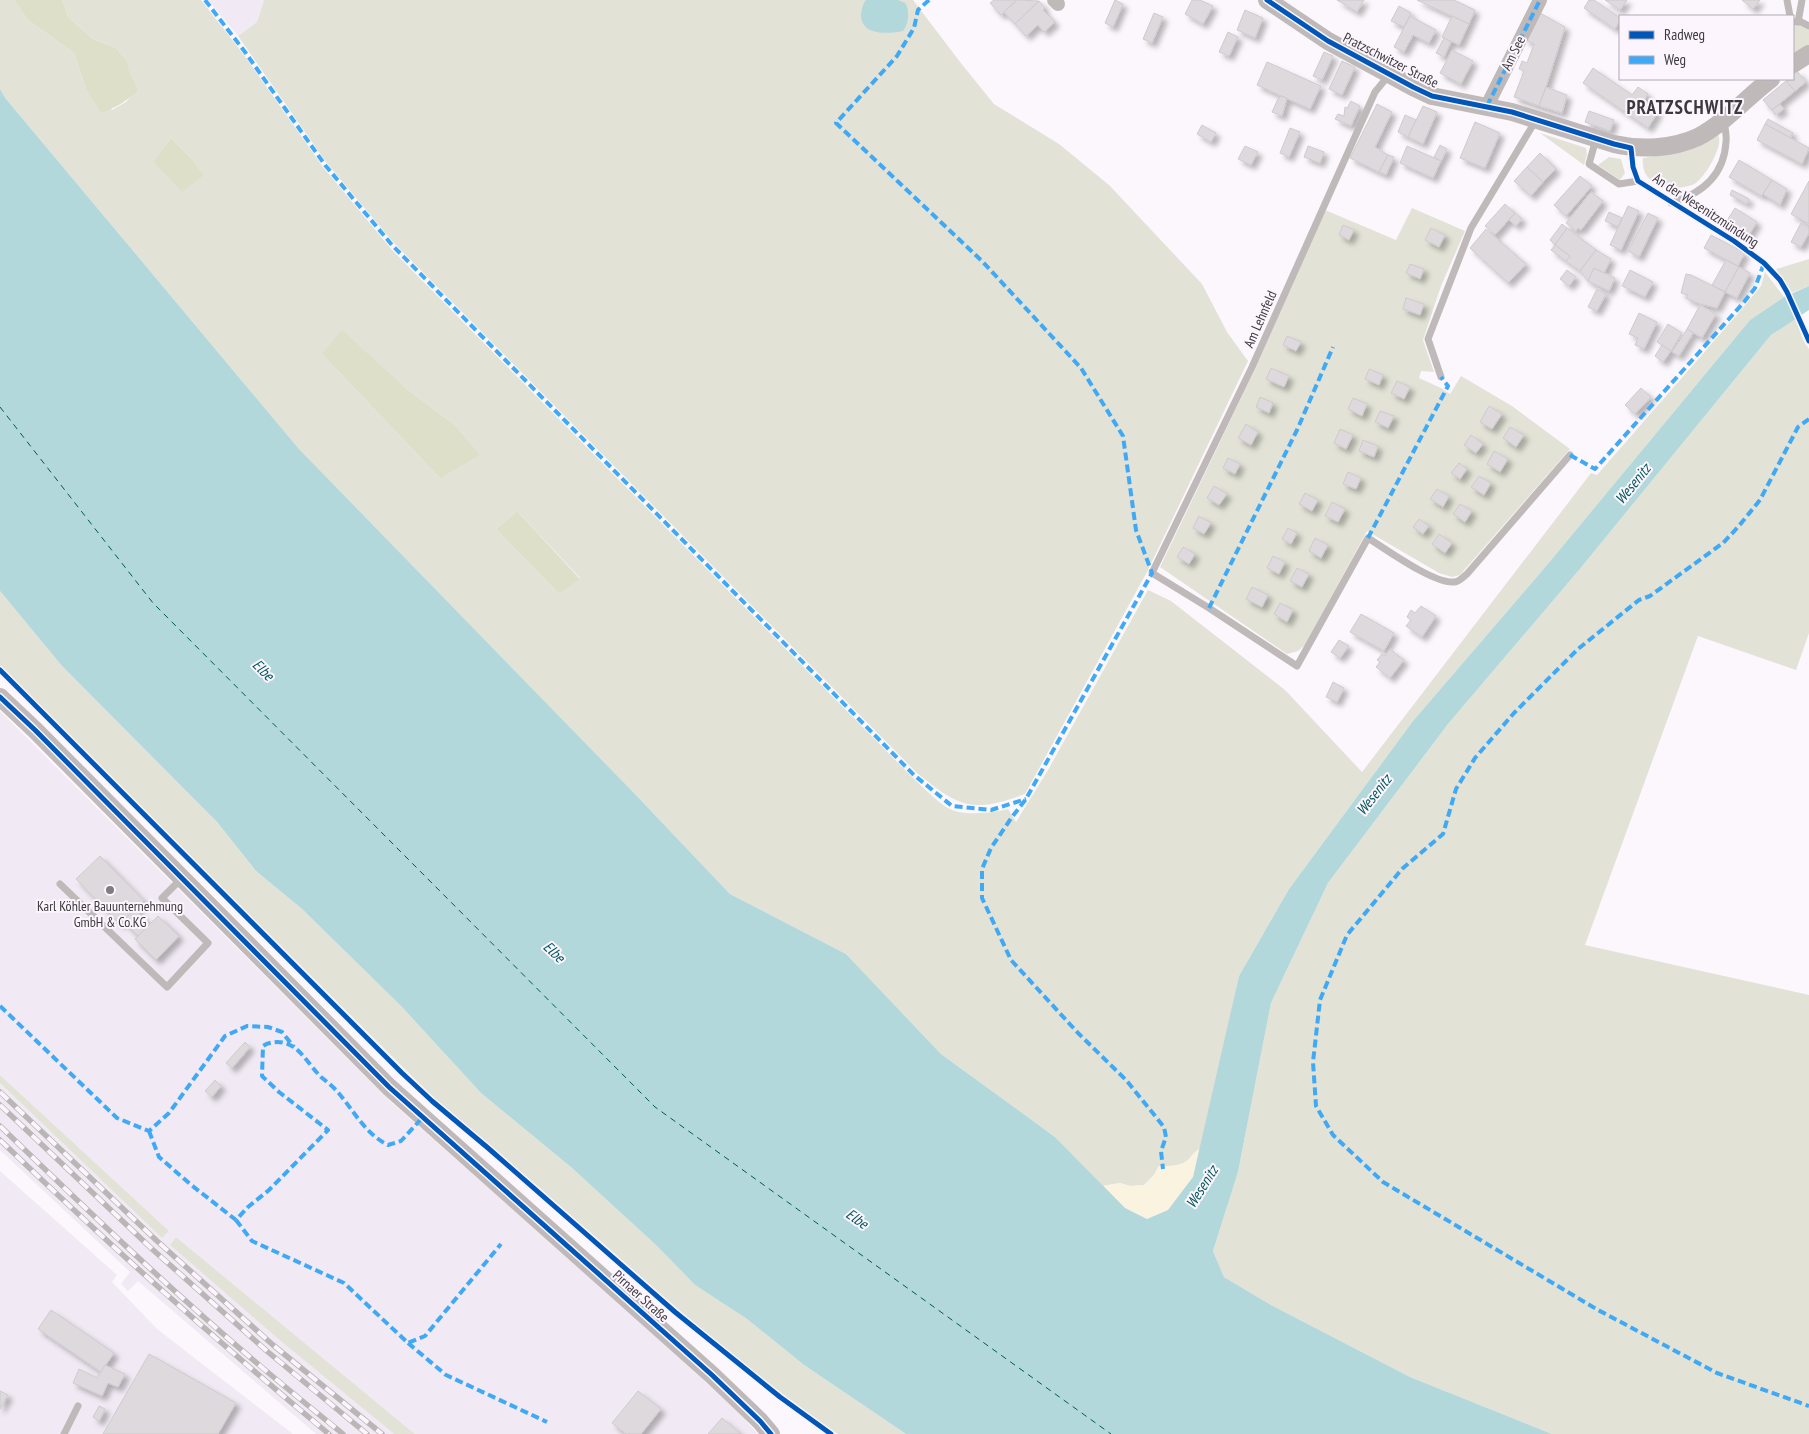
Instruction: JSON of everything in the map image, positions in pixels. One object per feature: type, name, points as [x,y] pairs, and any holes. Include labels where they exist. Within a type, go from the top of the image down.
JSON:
[{"type":"street","name":"Pratzschwitzer Straße","points":[[1267,0],[1328,40],[1432,96],[1487,106],[1631,148],[1657,148],[1698,136],[1723,119],[1763,82]]},
{"type":"street","name":"Am See","points":[[1487,106],[1540,0]]},
{"type":"street","points":[[1794,63],[1809,54]]},
{"type":"street","name":"Pirnaer Straße","points":[[0,697],[389,1087],[712,1375],[760,1421],[770,1434]]},
{"type":"lane","points":[[1787,0],[1790,15]]},
{"type":"lane","points":[[1802,0],[1796,22],[1809,26]]},
{"type":"lane","name":"Am Lehnfeld","points":[[1390,75],[1375,92],[1252,367],[1152,573],[1297,666],[1368,538],[1435,578],[1454,582],[1459,581],[1570,455]]},
{"type":"lane","points":[[1671,203],[1697,192],[1716,175],[1724,157],[1726,141],[1723,119]]},
{"type":"lane","points":[[1441,377],[1428,339],[1471,228],[1536,120]]},
{"type":"lane","points":[[1596,138],[1590,164],[1619,184],[1638,181]]},
{"type":"lane","name":"An der Wesenitzmündung","points":[[1631,148],[1633,167],[1638,181],[1734,241],[1764,263]]},
{"type":"lane","points":[[60,884],[167,986],[208,943],[162,898],[182,879]]},
{"type":"lane","points":[[64,1434],[78,1406]]},
{"type":"shaded area","points":[[0,0],[14,0],[28,20],[74,53],[85,86],[112,110],[126,102],[137,90],[128,72],[127,61],[116,48],[93,39],[68,17],[62,0],[201,0],[244,55],[323,167],[392,250],[913,778],[950,809],[963,813],[987,813],[1008,809],[1016,822],[1048,770],[1148,590],[1171,601],[1285,690],[1362,772],[1591,473],[1597,475],[1742,309],[1761,286],[1765,272],[1784,297],[1750,320],[1547,565],[1413,721],[1289,889],[1239,976],[1201,1149],[1182,1164],[1159,1166],[1154,1175],[1144,1185],[1130,1186],[1120,1183],[1103,1186],[1055,1137],[941,1054],[846,954],[730,894],[299,449],[6,99],[0,89]],"holes":[[[171,138],[191,158],[204,175],[155,162]],[[322,354],[403,386],[452,423],[440,478]],[[517,511],[580,578],[559,594],[496,529]]]},
{"type":"shaded area","points":[[208,0],[264,0],[257,22],[238,36]]},
{"type":"shaded area","points":[[264,0],[913,0],[994,104],[1059,144],[1109,185],[1202,284],[1227,332],[1248,361],[1147,572],[1025,794],[990,804],[973,805],[946,795],[917,773],[393,242],[326,162],[238,36],[257,22]]},
{"type":"shaded area","points":[[1794,26],[1800,26],[1809,30],[1809,45],[1794,52]]},
{"type":"shaded area","points":[[1540,133],[1586,148],[1587,154],[1584,165]]},
{"type":"shaded area","points":[[1717,133],[1719,138],[1718,149],[1706,171],[1695,183],[1684,187],[1669,188],[1655,183],[1645,173],[1643,158],[1672,152]]},
{"type":"shaded area","points":[[1609,157],[1621,159],[1625,173],[1620,180],[1598,165]]},
{"type":"shaded area","points":[[1412,208],[1465,231],[1441,286],[1423,340],[1434,372],[1421,371],[1419,378],[1450,394],[1461,376],[1512,406],[1570,449],[1460,575],[1452,577],[1439,573],[1367,531],[1305,645],[1298,651],[1287,654],[1160,567],[1254,371],[1325,210],[1396,240]]},
{"type":"shaded area","points":[[1809,259],[1809,286],[1791,293],[1776,269]]},
{"type":"shaded area","points":[[1795,318],[1804,342],[1809,349],[1809,633],[1796,670],[1698,636],[1585,945],[1809,995],[1809,1434],[1552,1434],[1410,1377],[1271,1305],[1224,1277],[1213,1251],[1238,1172],[1271,1003],[1328,883],[1448,724],[1579,570],[1771,335]]},
{"type":"shaded area","points":[[0,591],[62,666],[217,822],[256,871],[302,909],[401,1006],[481,1093],[572,1168],[657,1246],[695,1285],[747,1319],[804,1365],[906,1434],[838,1434],[823,1425],[751,1370],[679,1310],[434,1098],[0,667]]},
{"type":"shaded area","points":[[0,711],[391,1102],[667,1345],[733,1407],[758,1434],[415,1434],[176,1237],[170,1245],[277,1338],[394,1434],[316,1434],[138,1281],[128,1291],[121,1284],[130,1272],[0,1150],[0,1083],[162,1238],[169,1231],[0,1075]]},
{"type":"shaded area","points":[[0,1075],[169,1231],[162,1238],[0,1083]]},
{"type":"shaded area","points":[[0,1171],[117,1275],[112,1282],[157,1329],[293,1434],[0,1434]]},
{"type":"shaded area","points":[[176,1237],[415,1434],[394,1434],[277,1338],[170,1245]]},
{"type":"green space","points":[[14,0],[62,0],[68,17],[93,39],[116,48],[127,61],[129,72],[138,91],[121,104],[101,113],[85,86],[74,53],[28,20]]},
{"type":"green space","points":[[171,138],[191,158],[204,175],[182,192],[154,162]]},
{"type":"green space","points":[[342,330],[403,386],[452,423],[480,455],[440,478],[322,354]]},
{"type":"green space","points":[[517,511],[580,579],[559,594],[496,529]]},
{"type":"sand","points":[[1201,1149],[1193,1177],[1181,1194],[1168,1210],[1147,1219],[1125,1208],[1103,1186],[1120,1183],[1130,1186],[1144,1185],[1154,1175],[1159,1166],[1182,1164]]},
{"type":"water","points":[[866,0],[898,0],[905,3],[908,9],[908,17],[907,25],[903,31],[884,33],[866,27],[862,22],[861,15]]},
{"type":"water","points":[[0,89],[6,99],[299,449],[730,894],[846,954],[941,1054],[1055,1137],[1125,1208],[1147,1219],[1168,1210],[1193,1177],[1239,976],[1289,889],[1413,721],[1547,565],[1750,320],[1784,297],[1809,286],[1809,310],[1771,335],[1579,570],[1448,724],[1328,883],[1271,1003],[1238,1172],[1213,1251],[1224,1277],[1271,1305],[1410,1377],[1552,1434],[906,1434],[804,1365],[747,1319],[695,1285],[657,1246],[572,1168],[481,1093],[401,1006],[302,909],[256,871],[217,822],[62,666],[0,591]]},
{"type":"building","points":[[994,0],[1017,0],[1001,15],[990,3]]},
{"type":"building","points":[[1017,0],[1039,1],[1015,24],[1004,12]]},
{"type":"building","points":[[1115,0],[1123,4],[1113,27],[1105,23]]},
{"type":"building","points":[[1192,0],[1200,0],[1213,6],[1203,24],[1185,14]]},
{"type":"building","points":[[1337,0],[1364,0],[1357,12]]},
{"type":"building","points":[[1417,0],[1454,0],[1475,10],[1469,24]]},
{"type":"building","points":[[1589,0],[1594,0],[1619,17],[1619,23],[1615,29],[1584,8]]},
{"type":"building","points":[[1605,0],[1627,0],[1620,10]]},
{"type":"building","points":[[1742,0],[1760,0],[1753,9]]},
{"type":"building","points":[[1039,1],[1045,8],[1043,10],[1055,22],[1044,32],[1038,25],[1026,36],[1015,24]]},
{"type":"building","points":[[1399,6],[1411,13],[1404,27],[1391,21]]},
{"type":"building","points":[[1245,10],[1263,18],[1255,38],[1237,30]]},
{"type":"building","points":[[1154,13],[1163,17],[1152,43],[1143,39]]},
{"type":"building","points":[[1540,13],[1565,27],[1539,106],[1514,97],[1524,71],[1519,69],[1522,61],[1527,63],[1534,44],[1524,39]]},
{"type":"building","points":[[1410,16],[1436,30],[1429,43],[1413,35],[1404,52],[1394,47]]},
{"type":"building","points":[[1452,16],[1469,24],[1459,45],[1442,37]]},
{"type":"building","points":[[1228,32],[1238,37],[1229,56],[1219,52]]},
{"type":"building","points":[[1444,38],[1451,42],[1444,57],[1436,53]]},
{"type":"building","points":[[1452,50],[1473,61],[1461,84],[1440,73]]},
{"type":"building","points":[[1324,52],[1333,56],[1322,80],[1313,76]]},
{"type":"building","points":[[1342,61],[1355,67],[1342,95],[1329,89]]},
{"type":"building","points":[[1267,62],[1321,86],[1310,109],[1257,85]]},
{"type":"building","points":[[1593,68],[1632,95],[1638,87],[1648,94],[1643,102],[1658,112],[1648,128],[1583,83]]},
{"type":"building","points":[[1797,71],[1806,82],[1795,91],[1786,81],[1794,80],[1794,74]]},
{"type":"building","points":[[1786,81],[1795,91],[1772,110],[1763,100]]},
{"type":"building","points":[[1546,87],[1567,95],[1562,113],[1539,106]]},
{"type":"building","points":[[1281,96],[1287,98],[1282,116],[1272,112]]},
{"type":"building","points":[[1351,101],[1360,106],[1351,126],[1335,119],[1338,114],[1344,116],[1345,107],[1347,108]]},
{"type":"building","points":[[1377,104],[1392,112],[1375,147],[1388,155],[1379,172],[1350,158]]},
{"type":"building","points":[[1780,104],[1784,109],[1776,115],[1772,110]]},
{"type":"building","points":[[1423,106],[1437,112],[1423,144],[1408,137]]},
{"type":"building","points":[[1589,111],[1614,120],[1610,131],[1585,122]]},
{"type":"building","points":[[1405,115],[1416,120],[1408,137],[1398,132]]},
{"type":"building","points":[[1768,119],[1793,133],[1790,138],[1765,124]]},
{"type":"building","points":[[1475,122],[1500,133],[1485,168],[1460,158]]},
{"type":"building","points":[[1765,124],[1809,148],[1802,164],[1757,140]]},
{"type":"building","points":[[1202,125],[1216,133],[1211,142],[1197,134]]},
{"type":"building","points":[[1290,128],[1300,132],[1289,157],[1280,153]]},
{"type":"building","points":[[1440,145],[1447,149],[1441,161],[1434,157]]},
{"type":"building","points":[[1245,146],[1258,152],[1251,165],[1238,159]]},
{"type":"building","points":[[1308,146],[1324,152],[1320,163],[1304,157]]},
{"type":"building","points":[[1407,146],[1441,161],[1433,178],[1400,163]]},
{"type":"building","points":[[1540,153],[1556,169],[1543,182],[1527,167]]},
{"type":"building","points":[[1388,155],[1394,157],[1386,175],[1379,172]]},
{"type":"building","points":[[1739,160],[1772,180],[1762,196],[1729,177]]},
{"type":"building","points":[[1527,167],[1543,182],[1531,196],[1514,181]]},
{"type":"building","points":[[1580,176],[1592,186],[1566,216],[1554,205]]},
{"type":"building","points":[[1772,180],[1787,189],[1780,205],[1763,194]]},
{"type":"building","points":[[1809,181],[1809,224],[1791,214]]},
{"type":"building","points":[[1732,190],[1749,199],[1747,204],[1730,195]]},
{"type":"building","points":[[1591,192],[1603,201],[1581,230],[1578,228],[1576,231],[1566,223]]},
{"type":"building","points":[[1505,204],[1515,213],[1495,235],[1485,226]]},
{"type":"building","points":[[1628,206],[1639,211],[1621,250],[1610,245]]},
{"type":"building","points":[[1735,208],[1757,222],[1749,235],[1726,222]]},
{"type":"building","points":[[1609,212],[1622,218],[1618,227],[1605,221]]},
{"type":"building","points":[[1515,213],[1522,219],[1516,226],[1509,220]]},
{"type":"building","points":[[1648,213],[1658,218],[1639,257],[1628,251]]},
{"type":"building","points":[[1801,223],[1809,228],[1809,233],[1801,247],[1791,242]]},
{"type":"building","points":[[1562,224],[1567,228],[1555,245],[1550,240]]},
{"type":"building","points":[[1343,225],[1354,230],[1349,240],[1339,235]]},
{"type":"building","points":[[1431,228],[1445,235],[1439,247],[1425,240]]},
{"type":"building","points":[[1567,228],[1596,250],[1580,271],[1566,261],[1570,256],[1555,245]]},
{"type":"building","points":[[1486,229],[1526,264],[1508,283],[1470,248]]},
{"type":"building","points":[[1711,235],[1745,253],[1738,266],[1704,248]]},
{"type":"building","points":[[1555,245],[1570,256],[1566,261],[1551,250]]},
{"type":"building","points":[[1596,250],[1611,259],[1604,273],[1594,268],[1588,281],[1580,271]]},
{"type":"building","points":[[1726,260],[1739,267],[1725,292],[1712,285]]},
{"type":"building","points":[[1410,264],[1424,269],[1420,279],[1406,273]]},
{"type":"building","points":[[1739,267],[1750,273],[1737,298],[1725,292]]},
{"type":"building","points":[[1594,268],[1615,278],[1609,291],[1588,281]]},
{"type":"building","points":[[1567,270],[1576,277],[1569,286],[1560,279]]},
{"type":"building","points":[[1630,270],[1653,282],[1645,297],[1622,286]]},
{"type":"building","points":[[1686,274],[1725,292],[1717,308],[1700,304],[1686,298],[1688,295],[1681,293]]},
{"type":"building","points":[[1597,289],[1606,294],[1597,311],[1588,307]]},
{"type":"building","points":[[1406,298],[1424,304],[1420,315],[1403,309]]},
{"type":"building","points":[[1700,305],[1716,314],[1702,338],[1687,329]]},
{"type":"building","points":[[1639,313],[1657,322],[1644,349],[1635,345],[1638,338],[1629,334]]},
{"type":"building","points":[[1668,324],[1682,333],[1671,351],[1657,342]]},
{"type":"building","points":[[1687,329],[1693,333],[1679,356],[1672,352]]},
{"type":"building","points":[[1287,336],[1301,342],[1296,351],[1283,345]]},
{"type":"building","points":[[1662,345],[1671,351],[1663,362],[1655,356]]},
{"type":"building","points":[[1271,368],[1289,376],[1284,387],[1266,379]]},
{"type":"building","points":[[1369,369],[1383,375],[1379,385],[1365,379]]},
{"type":"building","points":[[1397,381],[1410,387],[1404,399],[1391,393]]},
{"type":"building","points":[[1641,388],[1651,397],[1635,414],[1625,405]]},
{"type":"building","points":[[1260,397],[1273,403],[1269,413],[1256,407]]},
{"type":"building","points":[[1353,398],[1367,404],[1362,416],[1348,409]]},
{"type":"building","points":[[1489,406],[1502,414],[1492,429],[1480,422]]},
{"type":"building","points":[[1380,411],[1394,416],[1388,428],[1375,422]]},
{"type":"building","points":[[1246,424],[1258,432],[1251,445],[1238,438]]},
{"type":"building","points":[[1510,427],[1524,435],[1516,447],[1503,438]]},
{"type":"building","points":[[1340,429],[1353,435],[1346,449],[1334,443]]},
{"type":"building","points":[[1471,435],[1483,444],[1476,453],[1464,445]]},
{"type":"building","points":[[1363,440],[1378,446],[1374,457],[1359,451]]},
{"type":"building","points":[[1494,451],[1508,459],[1500,472],[1487,464]]},
{"type":"building","points":[[1228,458],[1240,464],[1235,474],[1223,468]]},
{"type":"building","points":[[1459,463],[1467,469],[1460,479],[1451,473]]},
{"type":"building","points":[[1348,472],[1361,478],[1356,489],[1343,484]]},
{"type":"building","points":[[1479,476],[1491,483],[1484,495],[1471,487]]},
{"type":"building","points":[[1214,486],[1227,494],[1219,505],[1207,498]]},
{"type":"building","points":[[1437,489],[1449,496],[1443,507],[1430,499]]},
{"type":"building","points":[[1305,493],[1318,500],[1312,511],[1299,504]]},
{"type":"building","points":[[1332,502],[1345,509],[1338,522],[1325,516]]},
{"type":"building","points":[[1460,504],[1472,511],[1465,522],[1453,514]]},
{"type":"building","points":[[1199,516],[1211,523],[1204,534],[1193,528]]},
{"type":"building","points":[[1419,519],[1429,526],[1423,534],[1413,527]]},
{"type":"building","points":[[1288,528],[1297,533],[1291,544],[1282,539]]},
{"type":"building","points":[[1439,534],[1452,543],[1445,553],[1432,544]]},
{"type":"building","points":[[1315,538],[1328,545],[1321,558],[1309,551]]},
{"type":"building","points":[[1183,547],[1195,554],[1189,564],[1177,557]]},
{"type":"building","points":[[1273,556],[1285,562],[1279,574],[1267,568]]},
{"type":"building","points":[[1297,568],[1309,574],[1302,587],[1290,581]]},
{"type":"building","points":[[1252,587],[1268,595],[1262,607],[1246,599]]},
{"type":"building","points":[[1280,603],[1293,610],[1287,622],[1274,614]]},
{"type":"building","points":[[1421,606],[1436,616],[1422,637],[1406,626],[1411,620],[1407,617],[1411,610],[1415,613]]},
{"type":"building","points":[[1361,614],[1394,633],[1384,651],[1350,632]]},
{"type":"building","points":[[1339,640],[1349,646],[1340,658],[1331,652]]},
{"type":"building","points":[[1390,649],[1404,660],[1390,678],[1376,667],[1380,662],[1377,660],[1382,654],[1385,656]]},
{"type":"building","points":[[1333,682],[1344,688],[1337,702],[1326,697]]},
{"type":"building","name":"Karl Köhler Bauunternehmung GmbH & Co.KG","points":[[100,856],[144,901],[120,924],[76,879]]},
{"type":"building","points":[[135,909],[150,924],[138,936],[123,921]]},
{"type":"building","points":[[158,916],[179,936],[156,960],[135,939]]},
{"type":"building","points":[[245,1042],[250,1047],[232,1068],[226,1063]]},
{"type":"building","points":[[215,1080],[221,1086],[212,1097],[205,1091]]},
{"type":"building","points":[[51,1310],[114,1353],[101,1372],[38,1329]]},
{"type":"building","points":[[149,1354],[236,1403],[218,1434],[103,1434]]},
{"type":"building","points":[[105,1365],[125,1374],[118,1387],[108,1383],[102,1396],[73,1383],[79,1369],[97,1378]]},
{"type":"building","points":[[0,1391],[8,1395],[0,1409]]},
{"type":"building","points":[[638,1391],[661,1409],[641,1434],[626,1434],[612,1423]]},
{"type":"building","points":[[99,1406],[105,1409],[99,1421],[93,1417]]},
{"type":"building","points":[[722,1418],[741,1434],[708,1434]]},
{"type":"ferry route","points":[[0,407],[153,603],[655,1107],[1111,1434]]},
{"type":"railway","points":[[0,1092],[157,1241],[273,1345],[382,1434]]},
{"type":"railway","points":[[0,1105],[152,1249],[268,1352],[367,1434]]},
{"type":"railway","points":[[0,1126],[159,1277],[269,1373],[343,1434]]},
{"type":"railway","points":[[0,1140],[162,1290],[244,1363],[329,1434]]},
{"type":"marked path","points":[[205,0],[245,52],[325,165],[392,245],[914,775],[952,806],[991,810],[1026,799]]},
{"type":"marked path","points":[[929,0],[918,10],[914,28],[897,56],[836,123],[982,261],[1081,368],[1123,436],[1136,530],[1152,573],[1026,799],[991,848],[982,869],[982,898],[1011,960],[1078,1033],[1126,1080],[1164,1127],[1166,1137],[1161,1151],[1163,1169]]},
{"type":"marked path","points":[[1487,106],[1540,0]]},
{"type":"marked path","points":[[1570,455],[1595,469],[1744,302],[1755,288],[1764,263],[1767,265]]},
{"type":"marked path","points":[[1209,608],[1297,430],[1333,347]]},
{"type":"marked path","points":[[1368,538],[1448,386],[1441,377]]},
{"type":"marked path","points":[[1809,419],[1798,427],[1760,500],[1723,543],[1650,596],[1639,600],[1578,649],[1514,713],[1475,758],[1456,789],[1443,834],[1402,869],[1347,935],[1320,1000],[1313,1062],[1316,1106],[1333,1135],[1383,1182],[1598,1310],[1717,1373],[1809,1406]]},
{"type":"marked path","points":[[0,1006],[117,1118],[149,1131],[169,1113],[225,1036],[247,1026],[268,1027],[282,1032],[294,1047]]},
{"type":"marked path","points":[[149,1131],[159,1157],[236,1220],[248,1207],[269,1190],[328,1130],[279,1092],[262,1076],[263,1046],[279,1042],[295,1048],[321,1077],[336,1090],[365,1127],[388,1145],[401,1141],[423,1117]]},
{"type":"marked path","points":[[236,1220],[252,1241],[344,1283],[408,1343],[425,1336],[501,1244]]},
{"type":"marked path","points":[[408,1343],[446,1375],[547,1422]]},
{"type":"cycle path","points":[[1267,0],[1328,41],[1432,96],[1512,112],[1631,148],[1633,167],[1638,181],[1734,241],[1764,263],[1780,280],[1809,341]]},
{"type":"cycle path","points":[[0,670],[432,1101],[675,1312],[780,1397],[831,1434]]},
{"type":"cycle path","points":[[0,697],[389,1087],[712,1375],[771,1434]]},
{"type":"place","name":"Karl Köhler Bauunternehmung GmbH & Co.KG","points":[[110,890]]},
{"type":"district","name":"PRATZSCHWITZ","points":[[1685,107]]},
{"type":"water label","name":"Wesenitz","points":[[1633,484]]},
{"type":"water label","name":"Elbe","points":[[263,670]]},
{"type":"water label","name":"Wesenitz","points":[[1374,795]]},
{"type":"water label","name":"Elbe","points":[[554,952]]},
{"type":"water label","name":"Wesenitz","points":[[1202,1187]]},
{"type":"water label","name":"Elbe","points":[[857,1219]]}]
